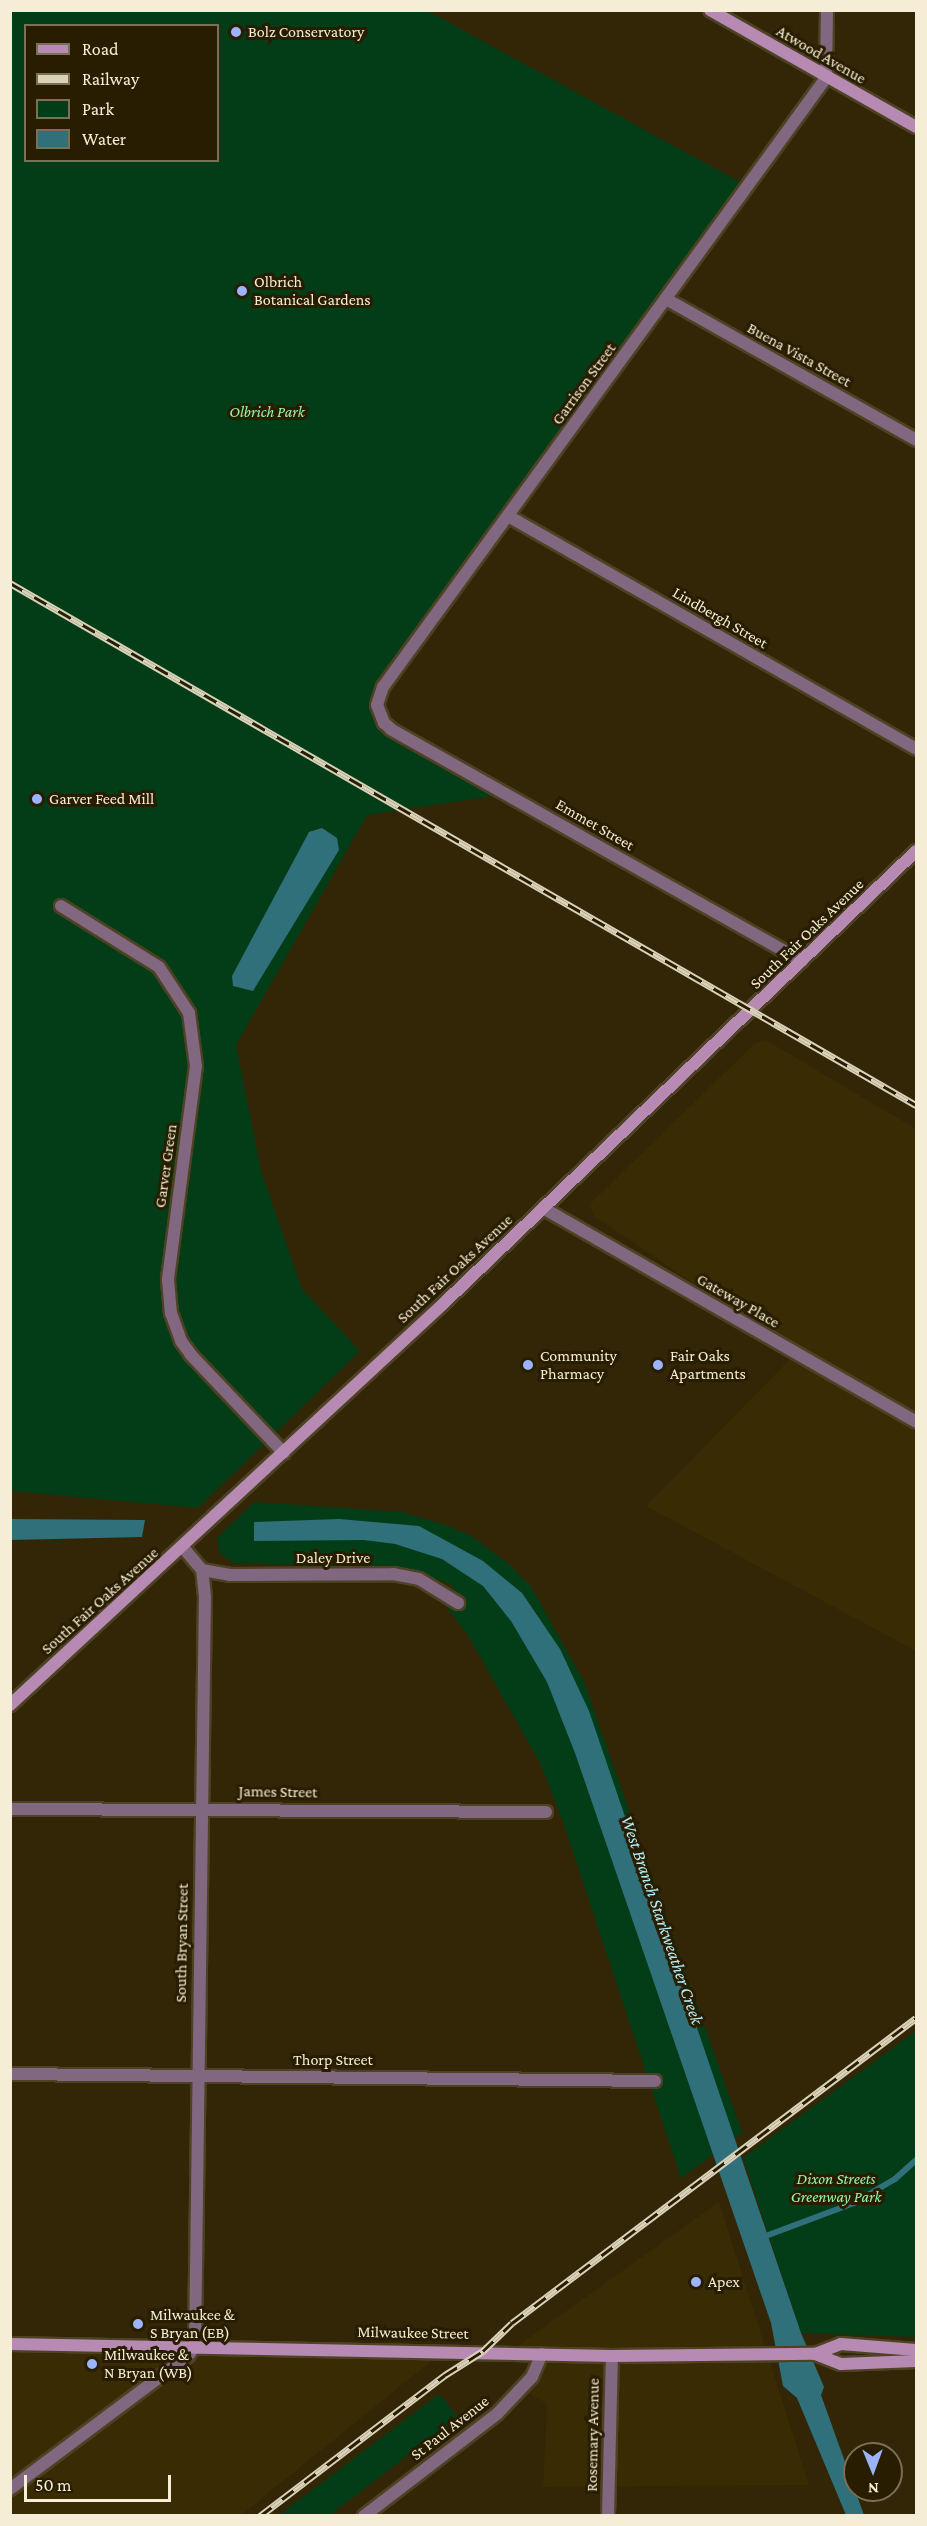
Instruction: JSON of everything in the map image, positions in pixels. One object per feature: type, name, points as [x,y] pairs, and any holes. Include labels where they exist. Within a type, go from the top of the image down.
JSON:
[{"type":"street","name":"Atwood Avenue","points":[[710,10],[826,78],[916,127]]},
{"type":"street","points":[[826,78],[827,10]]},
{"type":"street","name":"Garrison Street","points":[[378,713],[383,687],[826,78]]},
{"type":"street","name":"Buena Vista Street","points":[[666,299],[916,440]]},
{"type":"street","name":"Lindbergh Street","points":[[508,516],[916,749]]},
{"type":"street","name":"Emmet Street","points":[[378,713],[391,729],[802,961]]},
{"type":"street","name":"South Fair Oaks Avenue","points":[[10,1705],[284,1453],[916,851]]},
{"type":"street","name":"Garver Green","points":[[61,906],[159,967],[189,1013],[196,1066],[168,1280],[171,1312],[181,1341],[191,1355],[284,1453]]},
{"type":"street","name":"Gateway Place","points":[[543,1208],[916,1422]]},
{"type":"street","points":[[183,1547],[202,1570]]},
{"type":"street","name":"Daley Drive","points":[[202,1570],[229,1575],[393,1574],[419,1580],[458,1602]]},
{"type":"street","name":"South Bryan Street","points":[[195,2346],[197,2077],[206,1596],[202,1570]]},
{"type":"street","name":"James Street","points":[[10,1809],[201,1808],[546,1812]]},
{"type":"street","name":"Thorp Street","points":[[10,2074],[655,2081]]},
{"type":"street","name":"Milwaukee Street","points":[[10,2344],[612,2356],[768,2353],[815,2354],[841,2364],[916,2361]]},
{"type":"street","name":"Milwaukee Street","points":[[815,2354],[841,2344],[916,2350]]},
{"type":"street","points":[[10,2489],[188,2356],[195,2346]]},
{"type":"street","name":"St Paul Avenue","points":[[364,2516],[497,2414],[532,2377],[542,2354]]},
{"type":"street","name":"Rosemary Avenue","points":[[608,2516],[612,2356]]},
{"type":"shaded area","points":[[766,1040],[916,1129],[916,1651],[646,1506],[796,1353],[594,1216],[590,1204],[755,1043]]},
{"type":"shaded area","points":[[719,2202],[809,2485],[543,2487],[547,2404],[522,2389],[542,2354],[509,2352]]},
{"type":"shaded area","points":[[11,2344],[445,2350],[241,2515],[11,2516]]},
{"type":"green space","name":"Olbrich Park","points":[[10,11],[428,11],[747,186],[377,705],[384,723],[506,794],[367,815],[236,1045],[261,1171],[302,1289],[360,1351],[198,1508],[11,1491]]},
{"type":"green space","points":[[254,1502],[402,1512],[442,1524],[470,1535],[510,1565],[532,1588],[584,1682],[742,2133],[681,2178],[563,1822],[541,1765],[469,1637],[445,1605],[454,1586],[412,1569],[234,1563],[220,1554],[217,1538]]},
{"type":"green space","name":"Dixon Streets Greenway Park","points":[[916,2031],[916,2337],[801,2333],[743,2158]]},
{"type":"green space","points":[[439,2394],[458,2417],[330,2515],[279,2515]]},
{"type":"water","points":[[322,828],[337,838],[339,850],[253,991],[233,986],[232,976],[309,832]]},
{"type":"water","points":[[11,1519],[145,1520],[142,1537],[11,1540]]},
{"type":"water","points":[[339,1519],[419,1526],[483,1561],[522,1593],[560,1649],[589,1711],[801,2333],[824,2387],[821,2395],[843,2456],[843,2502],[859,2502],[864,2515],[846,2515],[797,2398],[783,2386],[771,2323],[575,1753],[547,1682],[511,1621],[483,1586],[442,1559],[395,1544],[364,1540],[254,1541],[254,1522]]},
{"type":"waterway","points":[[763,2237],[854,2203],[895,2179],[916,2160]]},
{"type":"railway","points":[[10,583],[916,1105]]},
{"type":"railway","points":[[260,2516],[445,2375],[483,2351],[512,2323],[916,2018]]},
{"type":"place","name":"Bolz Conservatory","points":[[236,32]]},
{"type":"place","name":"Olbrich Botanical Gardens","points":[[242,291]]},
{"type":"place","name":"Garver Feed Mill","points":[[37,799]]},
{"type":"place","name":"Community Pharmacy","points":[[528,1365]]},
{"type":"place","name":"Fair Oaks Apartments","points":[[658,1365]]},
{"type":"place","name":"Apex","points":[[696,2282]]},
{"type":"place","name":"Milwaukee & S Bryan (EB)","points":[[138,2324]]},
{"type":"place","name":"Milwaukee & N Bryan (WB)","points":[[92,2364]]},
{"type":"water label","name":"West Branch Starkweather Creek","points":[[662,1920]]}]
